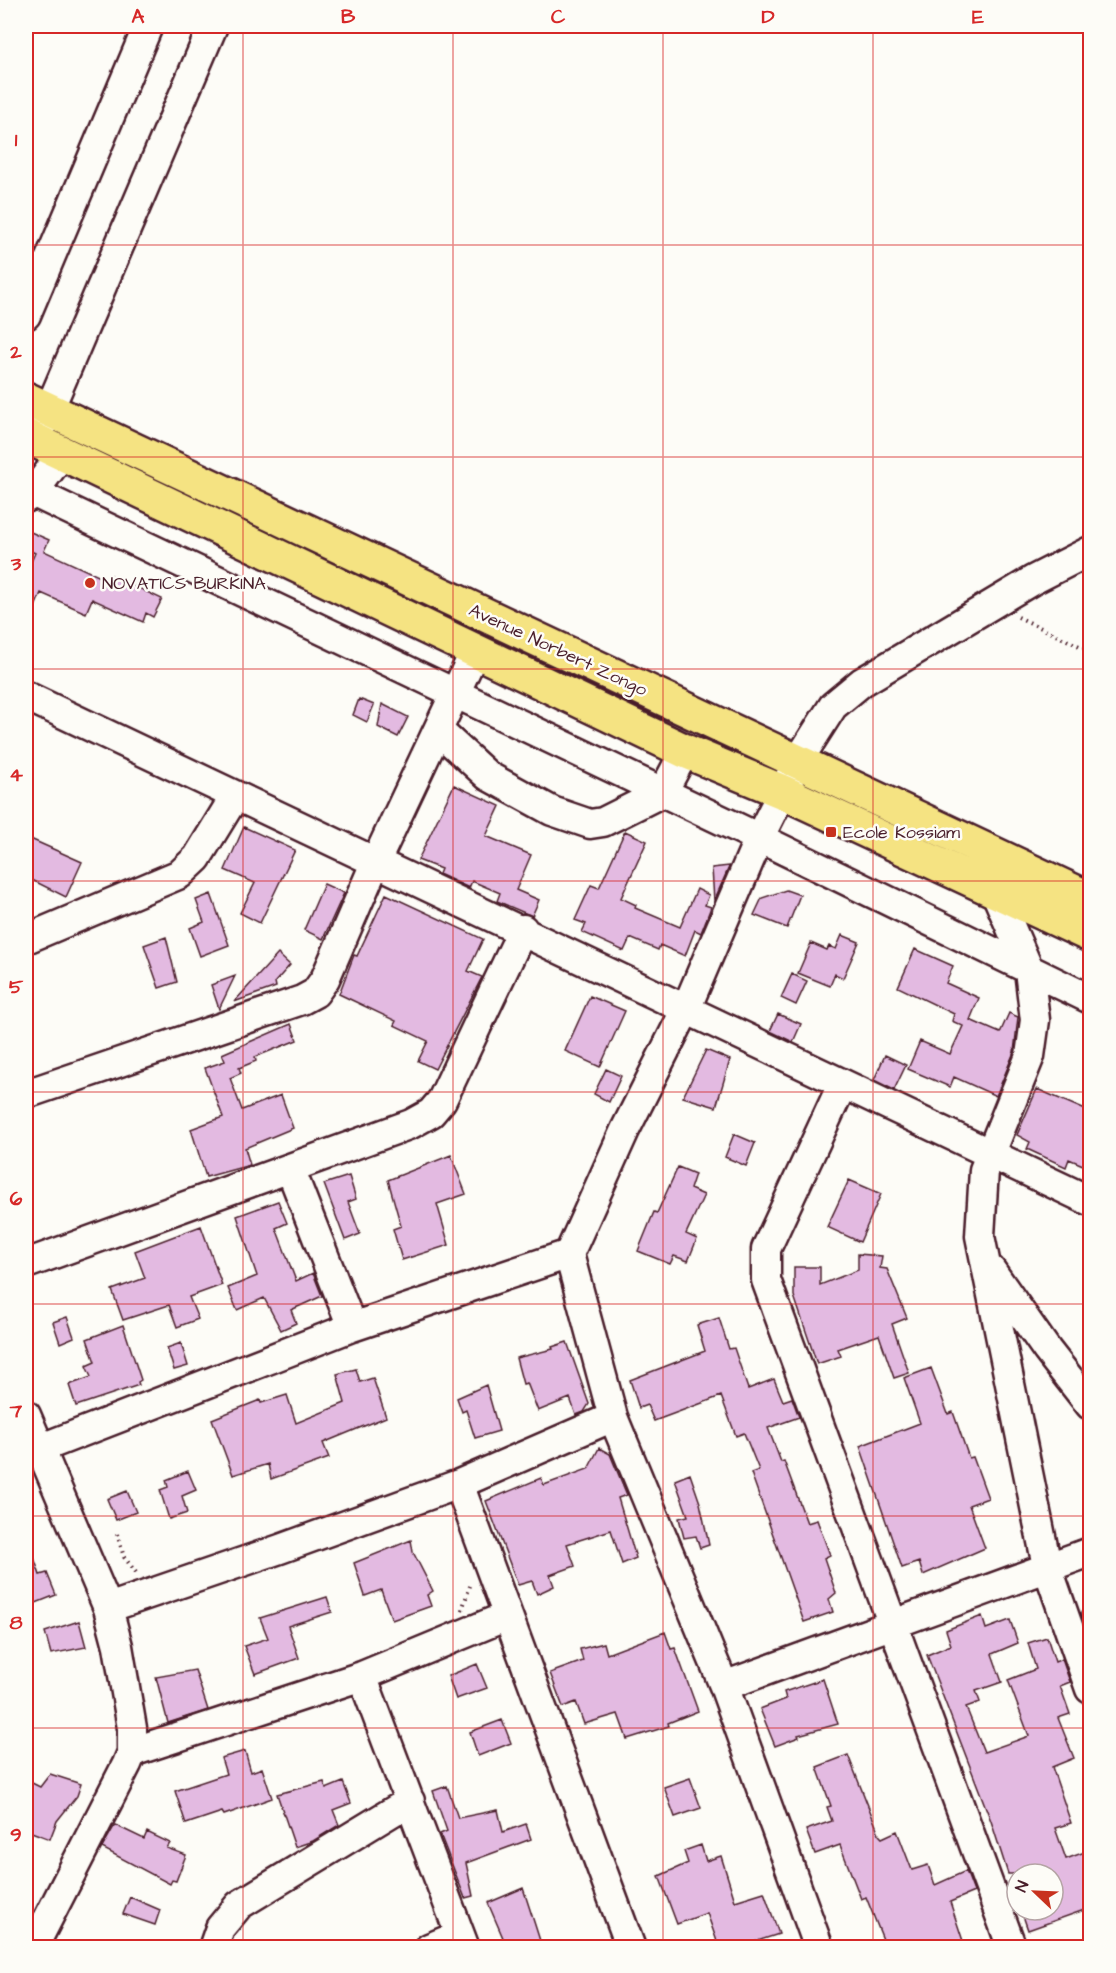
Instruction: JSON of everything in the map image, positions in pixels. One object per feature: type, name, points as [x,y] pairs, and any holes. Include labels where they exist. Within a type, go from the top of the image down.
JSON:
[{"type":"main road","name":"Avenue Norbert Zongo","points":[[37,404],[683,710],[798,761],[1090,899]]},
{"type":"main road","name":"Avenue Norbert Zongo","points":[[41,444],[685,751],[783,792],[1090,935]]},
{"type":"street","points":[[26,315],[148,26]]},
{"type":"street","points":[[213,26],[37,404],[41,444],[28,493],[663,792],[1090,999]]},
{"type":"street","points":[[819,1947],[723,1686],[614,1417],[568,1254],[625,1130],[686,1009],[759,838],[798,761],[833,706],[862,682],[992,605],[1090,551]]},
{"type":"street","points":[[26,1094],[309,997],[325,979],[376,861],[476,651]]},
{"type":"street","points":[[26,696],[235,796],[523,929],[842,1085],[1090,1201]]},
{"type":"street","points":[[439,731],[488,777],[552,811],[590,824],[603,822],[663,792],[685,751]]},
{"type":"street","points":[[26,939],[180,874],[197,858],[235,796]]},
{"type":"street","points":[[995,891],[1029,970],[1035,1020],[1030,1056],[984,1170],[980,1212],[983,1258],[1047,1566],[1090,1689]]},
{"type":"street","points":[[26,1264],[411,1124],[436,1108],[523,929]]},
{"type":"street","points":[[842,1085],[772,1234],[766,1249],[764,1264],[771,1298],[894,1624],[1012,1947]]},
{"type":"street","points":[[290,1168],[352,1327]]},
{"type":"street","points":[[33,1451],[352,1327],[568,1254]]},
{"type":"street","points":[[983,1258],[1021,1315],[1090,1405]]},
{"type":"street","points":[[26,1415],[33,1451],[108,1608],[118,1646],[132,1728],[132,1752],[33,1947]]},
{"type":"street","points":[[108,1608],[459,1484],[614,1417]]},
{"type":"street","points":[[459,1484],[631,1947]]},
{"type":"street","points":[[723,1686],[1090,1552]]},
{"type":"street","points":[[132,1752],[362,1676],[507,1616]]},
{"type":"street","points":[[362,1676],[463,1941],[429,1947]]},
{"type":"street","points":[[213,1947],[220,1928],[240,1905],[410,1801]]},
{"type":"path","points":[[992,605],[1090,651]]},
{"type":"path","points":[[117,1534],[124,1557],[136,1573],[147,1595]]},
{"type":"path","points":[[451,1639],[483,1550]]},
{"type":"building","points":[[26,530],[49,540],[44,551],[109,581],[111,575],[162,599],[153,617],[146,613],[143,622],[92,599],[86,613],[41,593],[26,628],[26,573],[35,553],[26,549]]},
{"type":"building","points":[[359,699],[374,705],[367,722],[353,715]]},
{"type":"building","points":[[382,704],[408,717],[398,737],[378,727]]},
{"type":"building","points":[[454,785],[500,806],[486,836],[531,855],[516,890],[539,900],[532,916],[497,901],[500,893],[472,881],[469,888],[439,874],[441,869],[418,860]]},
{"type":"building","points":[[244,827],[295,850],[260,923],[240,913],[255,883],[225,870]]},
{"type":"building","points":[[625,831],[647,841],[621,898],[636,905],[635,908],[680,927],[697,889],[709,895],[705,905],[711,907],[701,933],[695,930],[685,956],[660,945],[658,950],[630,938],[624,951],[582,932],[586,924],[575,920],[591,885],[599,888]]},
{"type":"building","points":[[26,837],[82,862],[66,897],[26,877]]},
{"type":"building","points":[[729,867],[714,901],[712,868]]},
{"type":"building","points":[[324,884],[344,893],[323,939],[304,930]]},
{"type":"building","points":[[786,890],[800,895],[787,928],[754,915],[762,898]]},
{"type":"building","points":[[211,894],[229,945],[200,956],[190,928],[204,922],[196,900]]},
{"type":"building","points":[[386,894],[483,939],[468,971],[482,977],[435,1069],[418,1061],[428,1041],[394,1025],[396,1021],[339,994],[354,955],[357,956]]},
{"type":"building","points":[[842,935],[859,942],[843,978],[835,974],[830,986],[798,973],[811,943],[827,950],[829,946],[836,949]]},
{"type":"building","points":[[166,937],[177,982],[159,988],[144,945]]},
{"type":"building","points":[[915,949],[953,966],[946,983],[979,998],[970,1020],[1000,1033],[1009,1013],[1018,1017],[1014,1052],[996,1096],[954,1077],[950,1087],[908,1069],[920,1041],[950,1054],[963,1026],[952,1021],[954,1014],[898,987]]},
{"type":"building","points":[[278,954],[290,965],[275,982],[276,987],[234,1002]]},
{"type":"building","points":[[792,974],[807,981],[796,1005],[781,998]]},
{"type":"building","points":[[235,976],[219,1009],[211,985]]},
{"type":"building","points":[[590,996],[625,1011],[600,1067],[565,1051]]},
{"type":"building","points":[[778,1014],[801,1024],[793,1042],[770,1031]]},
{"type":"building","points":[[291,1024],[297,1040],[255,1057],[256,1061],[239,1068],[241,1073],[230,1078],[242,1110],[281,1095],[293,1128],[245,1148],[250,1165],[206,1177],[191,1129],[223,1117],[205,1068],[225,1061],[222,1054]]},
{"type":"building","points":[[706,1050],[730,1060],[716,1107],[683,1097]]},
{"type":"building","points":[[885,1055],[906,1065],[894,1090],[874,1080]]},
{"type":"building","points":[[606,1069],[621,1076],[609,1102],[594,1094]]},
{"type":"building","points":[[1037,1089],[1090,1112],[1090,1168],[1069,1159],[1066,1167],[1027,1149],[1030,1142],[1017,1135]]},
{"type":"building","points":[[734,1134],[755,1143],[746,1166],[725,1157]]},
{"type":"building","points":[[451,1155],[466,1194],[437,1204],[449,1245],[402,1260],[393,1229],[401,1226],[388,1180]]},
{"type":"building","points":[[678,1167],[695,1174],[690,1189],[704,1195],[686,1234],[697,1239],[688,1261],[674,1256],[670,1264],[638,1251],[654,1212],[657,1213]]},
{"type":"building","points":[[349,1176],[356,1199],[348,1202],[360,1234],[345,1240],[324,1184]]},
{"type":"building","points":[[849,1180],[881,1194],[860,1242],[827,1227]]},
{"type":"building","points":[[278,1201],[287,1223],[276,1228],[296,1281],[313,1273],[322,1296],[291,1310],[296,1323],[281,1330],[264,1298],[237,1310],[228,1288],[257,1276],[237,1216]]},
{"type":"building","points":[[201,1226],[222,1285],[189,1297],[198,1319],[177,1327],[169,1305],[123,1320],[112,1290],[145,1278],[135,1251]]},
{"type":"building","points":[[858,1254],[882,1256],[880,1268],[887,1269],[907,1318],[892,1324],[909,1373],[894,1378],[879,1335],[838,1349],[841,1356],[817,1364],[794,1296],[794,1267],[820,1267],[820,1285],[858,1270]]},
{"type":"building","points":[[67,1317],[74,1337],[60,1343],[53,1322]]},
{"type":"building","points":[[719,1318],[729,1349],[734,1348],[748,1389],[774,1379],[783,1401],[792,1398],[799,1417],[768,1428],[781,1462],[784,1461],[807,1523],[817,1520],[830,1555],[824,1558],[836,1593],[829,1599],[833,1612],[804,1622],[751,1473],[759,1470],[744,1433],[736,1436],[721,1396],[654,1421],[647,1405],[639,1408],[630,1380],[705,1351],[697,1325]]},
{"type":"building","points":[[123,1325],[141,1380],[138,1382],[139,1385],[76,1406],[69,1385],[91,1377],[86,1366],[95,1362],[87,1339]]},
{"type":"building","points":[[567,1342],[589,1404],[584,1412],[576,1415],[570,1398],[538,1411],[527,1383],[523,1384],[516,1358],[553,1349],[552,1347]]},
{"type":"building","points":[[181,1343],[188,1366],[174,1370],[167,1348]]},
{"type":"building","points":[[931,1368],[948,1414],[953,1412],[969,1458],[973,1457],[988,1498],[969,1505],[985,1548],[923,1575],[919,1562],[902,1568],[860,1446],[920,1423],[904,1378]]},
{"type":"building","points":[[356,1369],[360,1382],[373,1378],[386,1417],[323,1443],[329,1458],[271,1479],[268,1464],[233,1475],[212,1419],[260,1400],[261,1403],[287,1395],[296,1423],[345,1403],[337,1374]]},
{"type":"building","points":[[486,1385],[499,1431],[475,1438],[466,1410],[462,1412],[457,1398]]},
{"type":"building","points":[[599,1448],[610,1454],[627,1495],[618,1498],[636,1558],[622,1564],[611,1530],[567,1544],[575,1566],[550,1575],[554,1586],[537,1594],[532,1581],[518,1585],[486,1501],[541,1478],[544,1485],[588,1469]]},
{"type":"building","points":[[188,1471],[196,1490],[182,1496],[187,1513],[169,1519],[160,1490],[168,1487],[166,1480]]},
{"type":"building","points":[[690,1474],[700,1503],[709,1545],[700,1548],[696,1536],[684,1538],[679,1518],[688,1516],[675,1480]]},
{"type":"building","points":[[127,1491],[136,1512],[116,1520],[107,1499]]},
{"type":"building","points":[[28,1540],[40,1575],[47,1573],[56,1595],[26,1607],[26,1541]]},
{"type":"building","points":[[411,1540],[413,1552],[433,1591],[427,1595],[431,1606],[392,1620],[381,1590],[365,1596],[354,1563]]},
{"type":"building","points":[[327,1597],[332,1612],[288,1626],[299,1658],[255,1674],[244,1646],[268,1638],[260,1618]]},
{"type":"building","points":[[982,1616],[986,1629],[1010,1620],[1018,1643],[992,1654],[1002,1682],[976,1691],[980,1702],[966,1707],[984,1752],[1029,1736],[1008,1680],[1036,1669],[1028,1643],[1047,1637],[1055,1662],[1062,1659],[1070,1682],[1060,1686],[1070,1714],[1058,1718],[1074,1758],[1052,1767],[1071,1823],[1055,1828],[1066,1859],[1090,1850],[1090,1908],[1065,1917],[1065,1862],[1005,1862],[1005,1865],[991,1821],[927,1655],[951,1645],[946,1630]]},
{"type":"building","points":[[79,1621],[86,1647],[51,1654],[45,1632]]},
{"type":"building","points":[[665,1632],[671,1649],[675,1648],[698,1711],[668,1723],[669,1726],[627,1739],[618,1714],[584,1724],[576,1702],[563,1707],[550,1673],[583,1661],[580,1649],[604,1643],[607,1654]]},
{"type":"building","points":[[477,1664],[487,1688],[456,1699],[448,1676]]},
{"type":"building","points":[[195,1670],[208,1710],[168,1723],[156,1677]]},
{"type":"building","points":[[823,1679],[838,1724],[798,1735],[799,1737],[775,1746],[760,1709],[786,1699],[784,1692]]},
{"type":"building","points":[[502,1720],[511,1743],[478,1756],[470,1732]]},
{"type":"building","points":[[245,1751],[251,1772],[262,1768],[272,1798],[224,1815],[222,1812],[186,1824],[175,1791],[226,1774],[221,1758]]},
{"type":"building","points":[[848,1755],[880,1836],[882,1838],[897,1831],[912,1870],[928,1865],[935,1885],[966,1871],[974,1892],[950,1902],[965,1947],[886,1947],[866,1897],[861,1899],[840,1845],[815,1854],[806,1830],[832,1821],[827,1807],[831,1806],[817,1767]]},
{"type":"building","points":[[50,1774],[81,1784],[77,1796],[57,1821],[50,1839],[26,1830],[26,1780],[40,1787]]},
{"type":"building","points":[[690,1778],[701,1808],[675,1817],[664,1787]]},
{"type":"building","points":[[324,1782],[326,1789],[343,1782],[351,1803],[333,1810],[339,1825],[313,1841],[295,1847],[277,1794]]},
{"type":"building","points":[[447,1786],[458,1818],[498,1810],[503,1832],[526,1824],[531,1839],[466,1863],[473,1896],[465,1898],[440,1834],[447,1831],[433,1791]]},
{"type":"building","points":[[115,1825],[144,1839],[147,1832],[170,1843],[167,1848],[186,1855],[176,1881],[172,1880],[170,1884],[102,1848]]},
{"type":"building","points":[[701,1845],[706,1861],[721,1856],[735,1901],[764,1892],[779,1934],[739,1947],[719,1947],[707,1913],[677,1924],[659,1876],[688,1863],[684,1851]]},
{"type":"building","points":[[523,1888],[542,1947],[507,1947],[488,1903]]},
{"type":"building","points":[[130,1897],[160,1910],[155,1925],[123,1914]]},
{"type":"building","points":[[1025,1922],[1051,1922],[1028,1930]]},
{"type":"place","name":"NOVATICS BURKINA","points":[[90,583]]},
{"type":"place","name":"Ecole Kossiam","points":[[831,832]]}]
